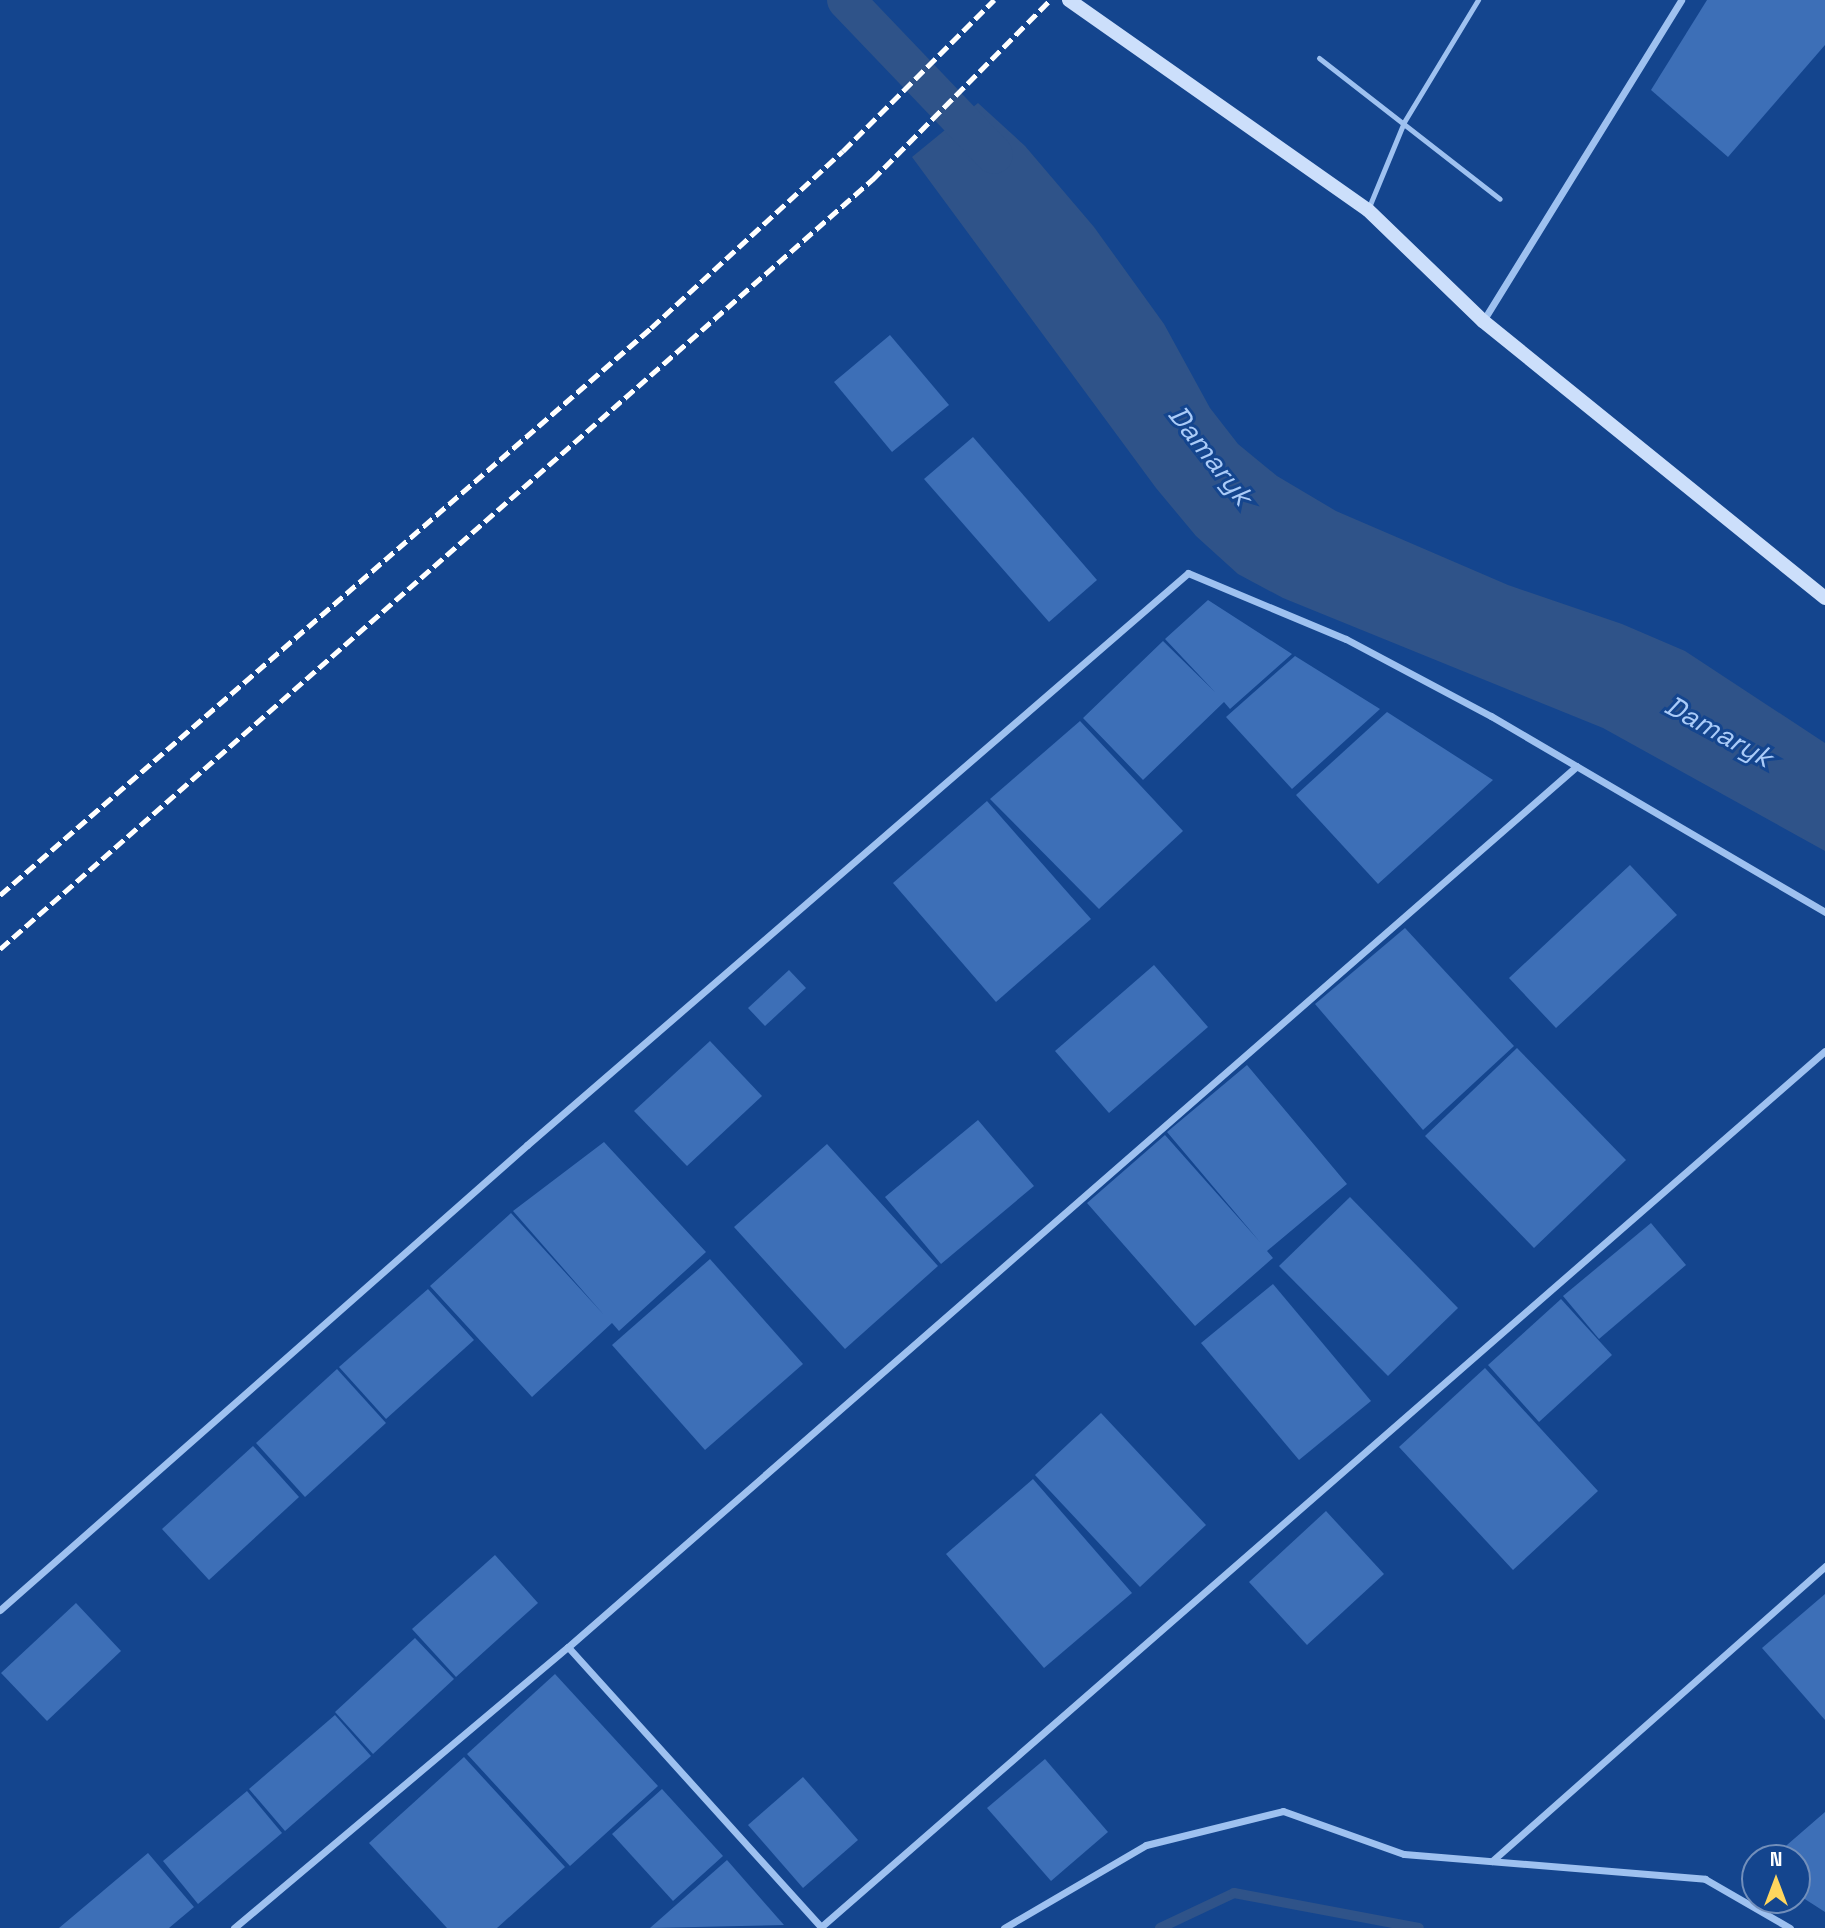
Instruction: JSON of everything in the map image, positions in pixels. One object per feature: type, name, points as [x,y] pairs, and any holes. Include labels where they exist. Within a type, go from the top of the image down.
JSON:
[{"type":"main road","points":[[1069,0],[1368,210],[1483,321],[1825,598]]},
{"type":"street","points":[[1483,321],[1681,0]]},
{"type":"street","points":[[0,1610],[527,1145],[1188,573],[1346,639],[1577,766],[1825,912]]},
{"type":"street","points":[[234,1928],[568,1647],[1577,766]]},
{"type":"street","points":[[568,1647],[821,1928],[1825,1051]]},
{"type":"street","points":[[1492,1861],[1825,1566]]},
{"type":"street","points":[[1004,1928],[1146,1845],[1283,1811],[1404,1854],[1705,1879],[1790,1928]]},
{"type":"lane","points":[[1368,210],[1404,122],[1478,0]]},
{"type":"lane","points":[[1319,58],[1500,199]]},
{"type":"water","points":[[978,103],[1025,146],[1094,227],[1164,324],[1210,408],[1238,444],[1277,476],[1336,511],[1508,585],[1622,624],[1685,651],[1825,743],[1825,851],[1603,728],[1283,598],[1238,574],[1196,536],[1156,488],[912,157]]},
{"type":"building","points":[[1707,0],[1825,0],[1825,45],[1728,157],[1651,90]]},
{"type":"building","points":[[890,335],[949,405],[892,452],[834,382]]},
{"type":"building","points":[[973,437],[1097,580],[1049,622],[924,479]]},
{"type":"building","points":[[1208,600],[1292,654],[1230,709],[1224,702],[1143,780],[1083,718],[1163,641],[1215,692],[1165,639]]},
{"type":"building","points":[[1295,656],[1380,709],[1292,789],[1226,717]]},
{"type":"building","points":[[1387,712],[1493,780],[1378,884],[1296,795]]},
{"type":"building","points":[[1080,721],[1183,831],[1099,909],[990,799]]},
{"type":"building","points":[[987,801],[1091,919],[996,1002],[893,883]]},
{"type":"building","points":[[1630,865],[1677,915],[1556,1028],[1509,978]]},
{"type":"building","points":[[1405,928],[1514,1046],[1423,1130],[1315,1004]]},
{"type":"building","points":[[1154,965],[1208,1027],[1109,1113],[1055,1051]]},
{"type":"building","points":[[789,970],[806,988],[765,1026],[748,1008]]},
{"type":"building","points":[[710,1041],[762,1096],[687,1166],[634,1111]]},
{"type":"building","points":[[1517,1048],[1626,1160],[1534,1248],[1425,1136]]},
{"type":"building","points":[[1247,1065],[1347,1184],[1267,1251],[1273,1258],[1195,1326],[1087,1203],[1165,1135],[1260,1242],[1167,1132]]},
{"type":"building","points":[[978,1120],[1034,1186],[941,1264],[885,1197]]},
{"type":"building","points":[[604,1142],[706,1252],[619,1331],[612,1323],[532,1397],[430,1286],[511,1213],[604,1315],[513,1211]]},
{"type":"building","points":[[827,1144],[938,1266],[845,1349],[734,1227]]},
{"type":"building","points":[[1350,1197],[1458,1308],[1388,1376],[1279,1266]]},
{"type":"building","points":[[1651,1223],[1686,1265],[1599,1339],[1563,1296]]},
{"type":"building","points":[[710,1259],[803,1364],[705,1450],[612,1345]]},
{"type":"building","points":[[1273,1284],[1371,1401],[1299,1460],[1201,1343]]},
{"type":"building","points":[[428,1289],[474,1340],[386,1419],[339,1367]]},
{"type":"building","points":[[1561,1299],[1612,1355],[1539,1422],[1488,1365]]},
{"type":"building","points":[[1485,1368],[1598,1491],[1513,1570],[1399,1447]]},
{"type":"building","points":[[337,1369],[386,1423],[305,1497],[256,1443]]},
{"type":"building","points":[[1101,1413],[1206,1525],[1140,1587],[1035,1475]]},
{"type":"building","points":[[253,1446],[299,1497],[209,1580],[162,1529]]},
{"type":"building","points":[[1033,1479],[1132,1593],[1044,1668],[946,1554]]},
{"type":"building","points":[[1326,1511],[1384,1574],[1307,1645],[1249,1582]]},
{"type":"building","points":[[495,1555],[538,1603],[456,1677],[412,1629]]},
{"type":"building","points":[[1825,1594],[1825,1720],[1762,1648]]},
{"type":"building","points":[[76,1603],[121,1651],[47,1721],[1,1673]]},
{"type":"building","points":[[415,1638],[454,1679],[373,1754],[335,1712]]},
{"type":"building","points":[[555,1674],[658,1786],[570,1866],[467,1754]]},
{"type":"building","points":[[335,1715],[371,1756],[285,1831],[249,1789]]},
{"type":"building","points":[[464,1757],[565,1867],[497,1928],[447,1928],[369,1843]]},
{"type":"building","points":[[1045,1759],[1108,1832],[1051,1881],[987,1808]]},
{"type":"building","points":[[803,1777],[858,1840],[803,1888],[748,1825]]},
{"type":"building","points":[[662,1789],[723,1856],[673,1901],[612,1834]]},
{"type":"building","points":[[247,1791],[282,1833],[198,1904],[163,1861]]},
{"type":"building","points":[[1825,1812],[1825,1912],[1811,1903],[1811,1844],[1788,1844]]},
{"type":"building","points":[[148,1853],[194,1907],[169,1928],[59,1928]]},
{"type":"building","points":[[727,1860],[784,1925],[650,1928]]},
{"type":"waterway","name":"Damaryk","points":[[846,0],[994,155]]},
{"type":"waterway","points":[[1160,1928],[1234,1893],[1419,1928]]},
{"type":"railway","points":[[0,895],[651,328],[843,151],[994,0]]},
{"type":"railway","points":[[0,949],[872,180],[1050,0]]}]
